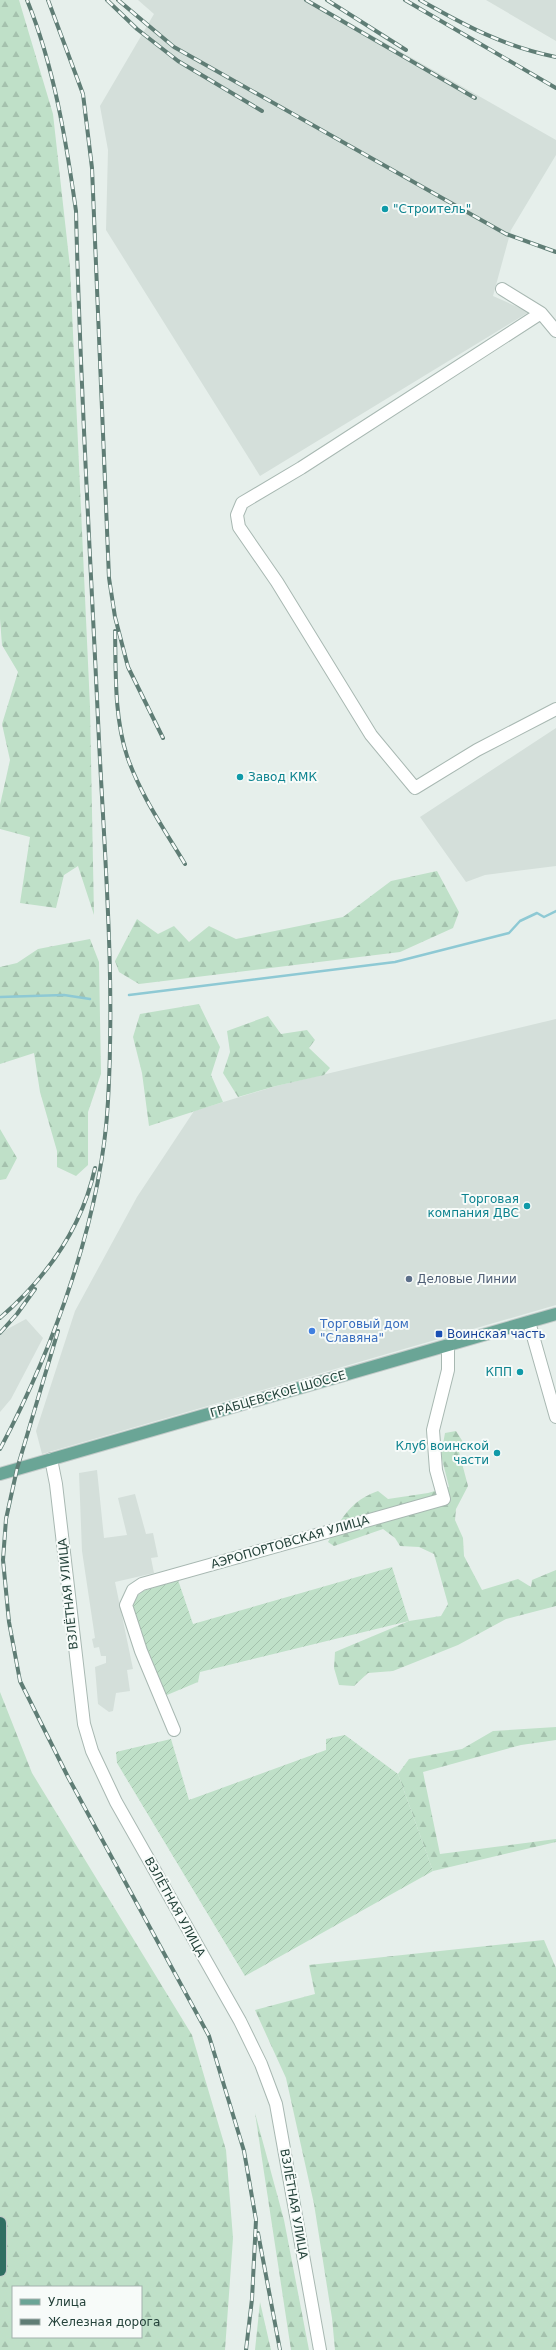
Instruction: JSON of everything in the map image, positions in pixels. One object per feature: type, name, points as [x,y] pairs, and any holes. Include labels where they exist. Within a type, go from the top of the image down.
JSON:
[{"type":"highway","points":[[0,2223],[0,2270]]},
{"type":"main road","name":"ГРАБЦЕВСКОЕ ШОССЕ","points":[[0,1474],[556,1314]]},
{"type":"street","points":[[502,289],[541,313],[556,331]]},
{"type":"street","points":[[541,313],[301,468],[242,503],[237,515],[239,528],[277,582],[372,735],[415,788],[477,750],[556,709]]},
{"type":"street","points":[[529,1322],[556,1417]]},
{"type":"street","name":"АЭРОПОРТОВСКАЯ УЛИЦА","points":[[174,1730],[141,1651],[126,1605],[133,1590],[142,1584],[444,1499],[436,1470],[433,1430],[448,1370],[448,1346]]},
{"type":"street","name":"ВЗЛЁТНАЯ УЛИЦА","points":[[51,1459],[56,1484],[84,1724],[90,1746],[116,1802],[240,2021],[261,2064],[276,2104],[320,2350]]},
{"type":"shaded area","points":[[138,0],[310,0],[556,140],[556,155],[511,230],[493,296],[529,312],[260,476],[106,230],[108,150],[100,106],[154,14]]},
{"type":"shaded area","points":[[486,0],[556,0],[556,41]]},
{"type":"shaded area","points":[[556,728],[556,866],[485,875],[466,882],[420,817]]},
{"type":"shaded area","points":[[556,1019],[556,1305],[42,1454],[36,1431],[75,1311],[137,1197],[194,1111],[276,1086]]},
{"type":"shaded area","points":[[26,1319],[43,1338],[11,1399],[0,1412],[0,1333]]},
{"type":"shaded area","points":[[97,1470],[104,1538],[127,1535],[118,1498],[135,1494],[146,1534],[153,1533],[158,1557],[151,1558],[154,1573],[115,1582],[133,1669],[127,1670],[130,1691],[116,1693],[113,1711],[109,1712],[98,1704],[95,1667],[106,1663],[106,1656],[101,1656],[99,1647],[94,1648],[92,1639],[95,1638],[82,1551],[79,1473]]},
{"type":"green space","points":[[0,0],[19,0],[53,114],[70,267],[90,707],[94,915],[78,866],[64,875],[56,908],[20,903],[30,837],[0,829],[0,805],[10,760],[2,724],[18,672],[2,645],[0,619]]},
{"type":"green space","points":[[437,871],[459,912],[453,928],[400,952],[139,984],[119,972],[115,961],[137,919],[158,934],[174,926],[189,942],[209,926],[236,939],[343,917],[391,881]]},
{"type":"green space","points":[[90,939],[99,962],[101,1074],[88,1112],[88,1165],[76,1176],[57,1167],[57,1151],[40,1092],[34,1053],[0,1064],[0,967],[17,963],[38,949]]},
{"type":"green space","points":[[199,1004],[220,1047],[211,1075],[223,1102],[149,1126],[142,1073],[133,1037],[140,1014]]},
{"type":"green space","points":[[268,1016],[281,1034],[307,1030],[315,1040],[309,1048],[330,1068],[324,1075],[276,1086],[238,1097],[223,1073],[230,1052],[227,1031]]},
{"type":"green space","points":[[0,1129],[17,1158],[6,1179],[0,1180]]},
{"type":"green space","points":[[456,1431],[463,1442],[459,1452],[468,1486],[456,1509],[455,1520],[463,1538],[464,1556],[482,1590],[518,1579],[531,1587],[532,1580],[556,1570],[556,1606],[506,1619],[458,1645],[393,1671],[368,1673],[354,1686],[339,1685],[334,1668],[335,1652],[409,1621],[441,1616],[448,1604],[434,1554],[419,1547],[400,1546],[395,1538],[383,1529],[334,1546],[328,1542],[348,1511],[368,1495],[378,1491],[388,1499],[428,1493],[449,1487],[441,1455],[445,1433]]},
{"type":"green space","points":[[392,1567],[409,1621],[200,1672],[198,1682],[167,1695],[162,1691],[145,1652],[133,1606],[135,1598],[143,1591],[178,1580],[193,1624]]},
{"type":"green space","points":[[0,1692],[32,1773],[192,2035],[226,2150],[233,2238],[225,2350],[0,2350]]},
{"type":"green space","points":[[556,1727],[556,1740],[521,1745],[423,1772],[440,1854],[556,1839],[556,1842],[433,1871],[398,1774],[409,1759],[462,1749],[493,1731]]},
{"type":"green space","points":[[345,1735],[398,1774],[433,1871],[245,1976],[117,1763],[116,1752],[171,1739],[189,1800],[326,1750],[326,1739]]},
{"type":"green space","points":[[544,1940],[556,1968],[556,2350],[335,2350],[332,2318],[314,2204],[286,2078],[255,2010],[315,1994],[309,1965]]},
{"type":"green space","points":[[255,2113],[284,2220],[309,2350],[291,2350]]},
{"type":"green space","points":[[260,2302],[271,2350],[255,2350]]},
{"type":"waterway","points":[[129,995],[395,962],[509,933],[520,921],[537,913],[544,917],[556,911]]},
{"type":"waterway","points":[[0,997],[64,995],[90,999]]},
{"type":"railway","points":[[0,1449],[39,1368],[72,1280],[85,1235],[96,1189],[104,1145],[110,1056],[110,966],[83,410],[76,211],[68,157],[52,77],[45,51],[27,0]]},
{"type":"railway","points":[[48,0],[83,94],[92,168],[109,578],[115,617],[128,667],[163,738]]},
{"type":"railway","points":[[107,0],[137,29],[178,61],[262,111]]},
{"type":"railway","points":[[118,0],[174,47],[506,234],[556,252]]},
{"type":"railway","points":[[306,0],[475,98]]},
{"type":"railway","points":[[327,0],[406,50]]},
{"type":"railway","points":[[405,0],[556,88]]},
{"type":"railway","points":[[420,0],[469,27],[485,34],[519,47],[556,57]]},
{"type":"railway","points":[[115,631],[118,710],[127,756],[132,770],[146,798],[185,864]]},
{"type":"railway","points":[[0,1318],[17,1303],[47,1269],[60,1250],[81,1211],[95,1168]]},
{"type":"railway","points":[[0,1333],[17,1314],[35,1289]]},
{"type":"railway","points":[[58,1331],[17,1469],[6,1519],[3,1560],[9,1622],[20,1681],[68,1777],[209,2036],[244,2151],[256,2220],[252,2299],[246,2350]]},
{"type":"railway","points":[[258,2233],[280,2350]]},
{"type":"place","name":"\"Строитель\"","points":[[385,209]]},
{"type":"place","name":"Завод КМК","points":[[240,777]]},
{"type":"place","name":"Торговая компания ДВС","points":[[527,1206]]},
{"type":"place","name":"Деловые Линии","points":[[409,1279]]},
{"type":"place","name":"Торговый дом \"Славяна\"","points":[[312,1331]]},
{"type":"place","name":"Воинская часть","points":[[439,1334]]},
{"type":"place","name":"КПП","points":[[520,1372]]},
{"type":"place","name":"Клуб воинской части","points":[[497,1453]]}]
